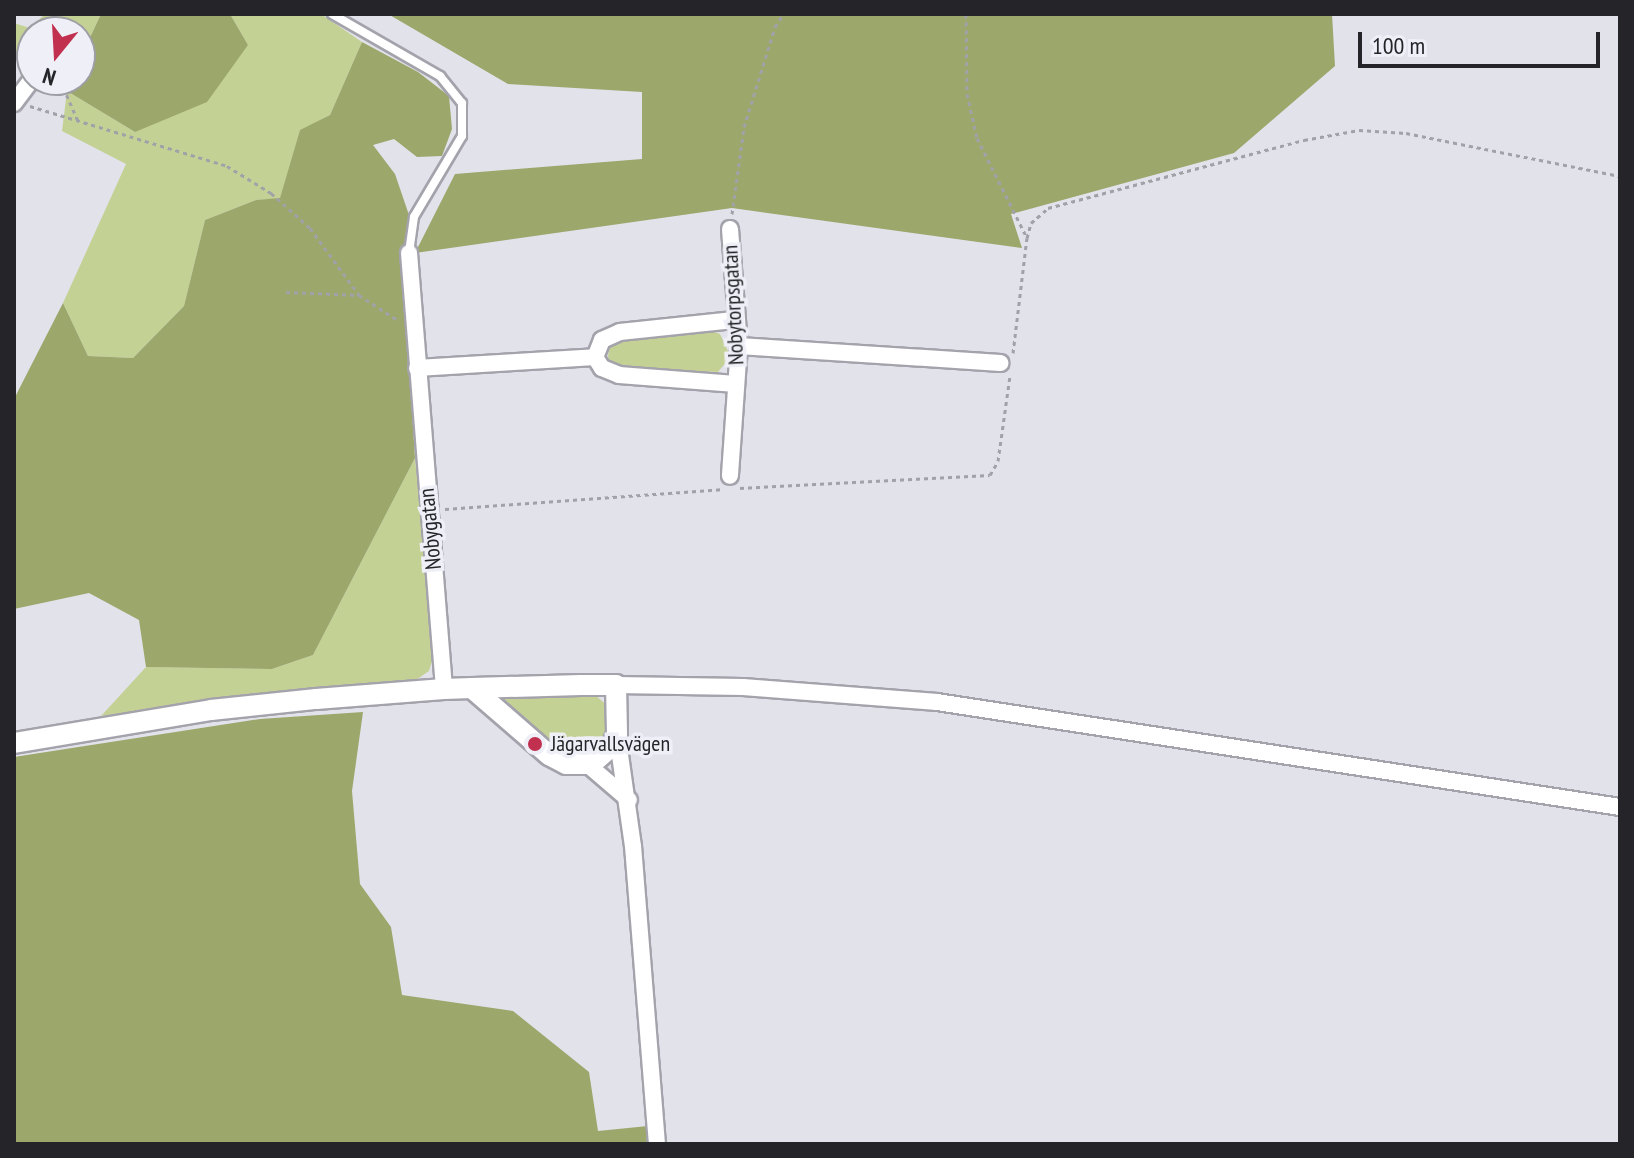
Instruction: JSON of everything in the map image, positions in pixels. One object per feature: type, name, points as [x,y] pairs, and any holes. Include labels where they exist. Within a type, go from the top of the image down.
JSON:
[{"type":"street","name":"Nobytorpsgatan","points":[[730,229],[734,320],[739,346],[730,476]]},
{"type":"street","name":"Nobygatan","points":[[409,253],[444,689]]},
{"type":"street","points":[[595,357],[602,340],[620,332],[734,320]]},
{"type":"street","points":[[739,346],[1000,363]]},
{"type":"street","points":[[417,368],[595,357]]},
{"type":"street","points":[[595,357],[602,368],[619,375],[736,384]]},
{"type":"street","points":[[14,743],[211,710],[444,689],[616,685],[743,687],[950,704],[1620,807]]},
{"type":"street","points":[[616,685],[617,734],[629,800],[657,1144]]},
{"type":"street","points":[[472,688],[549,755],[566,764],[587,764],[606,753],[617,734]]},
{"type":"street","points":[[587,764],[629,800]]},
{"type":"lane","points":[[332,14],[440,76],[462,103],[462,136],[414,217],[409,253]]},
{"type":"path","points":[[730,229],[744,127],[775,27],[783,14]]},
{"type":"path","points":[[966,14],[967,94],[977,138],[1027,238]]},
{"type":"path","points":[[67,96],[78,121]]},
{"type":"path","points":[[15,102],[227,166],[271,193],[310,228],[359,295],[386,310],[414,333]]},
{"type":"path","points":[[429,511],[531,500],[990,475],[998,461],[1027,238],[1031,223],[1048,208],[1304,140],[1359,130],[1406,133],[1620,176]]},
{"type":"path","points":[[286,292],[359,295]]},
{"type":"green space","points":[[101,14],[96,25],[96,16],[43,16]]},
{"type":"green space","points":[[101,14],[230,14],[248,45],[207,102],[135,132],[75,96],[96,96],[96,25]]},
{"type":"green space","points":[[230,14],[321,14],[362,42],[330,115],[300,131],[280,199],[256,200],[205,220],[184,306],[133,358],[88,356],[63,303],[126,164],[62,131],[66,96],[75,96],[135,132],[248,45]]},
{"type":"green space","points":[[388,14],[1332,14],[1335,66],[1234,153],[1011,214],[1022,248],[732,208],[415,253],[455,174],[642,159],[642,92],[508,84]]},
{"type":"green space","points":[[16,24],[16,54],[14,52]]},
{"type":"green space","points":[[362,42],[418,72],[449,96],[452,129],[442,156],[417,157],[394,139],[373,145],[395,174],[410,218],[402,258],[415,458],[313,655],[272,669],[146,667],[139,620],[89,593],[14,609],[14,399],[63,303],[88,356],[133,358],[184,306],[205,220],[256,200],[280,198],[300,130],[330,115]]},
{"type":"green space","points":[[707,329],[720,334],[728,351],[728,360],[718,372],[637,370],[615,366],[608,358],[609,348],[623,339]]},
{"type":"green space","points":[[415,458],[434,654],[429,671],[416,680],[101,716],[146,667],[272,669],[313,655]]},
{"type":"green space","points":[[595,695],[608,706],[609,733],[596,750],[576,757],[559,752],[503,700],[506,696]]},
{"type":"green space","points":[[363,712],[352,791],[360,884],[391,927],[402,995],[513,1011],[589,1072],[598,1131],[648,1126],[650,1144],[14,1144],[14,757],[260,719]]},
{"type":"place","name":"Jägarvallsvägen","points":[[535,744]]}]
